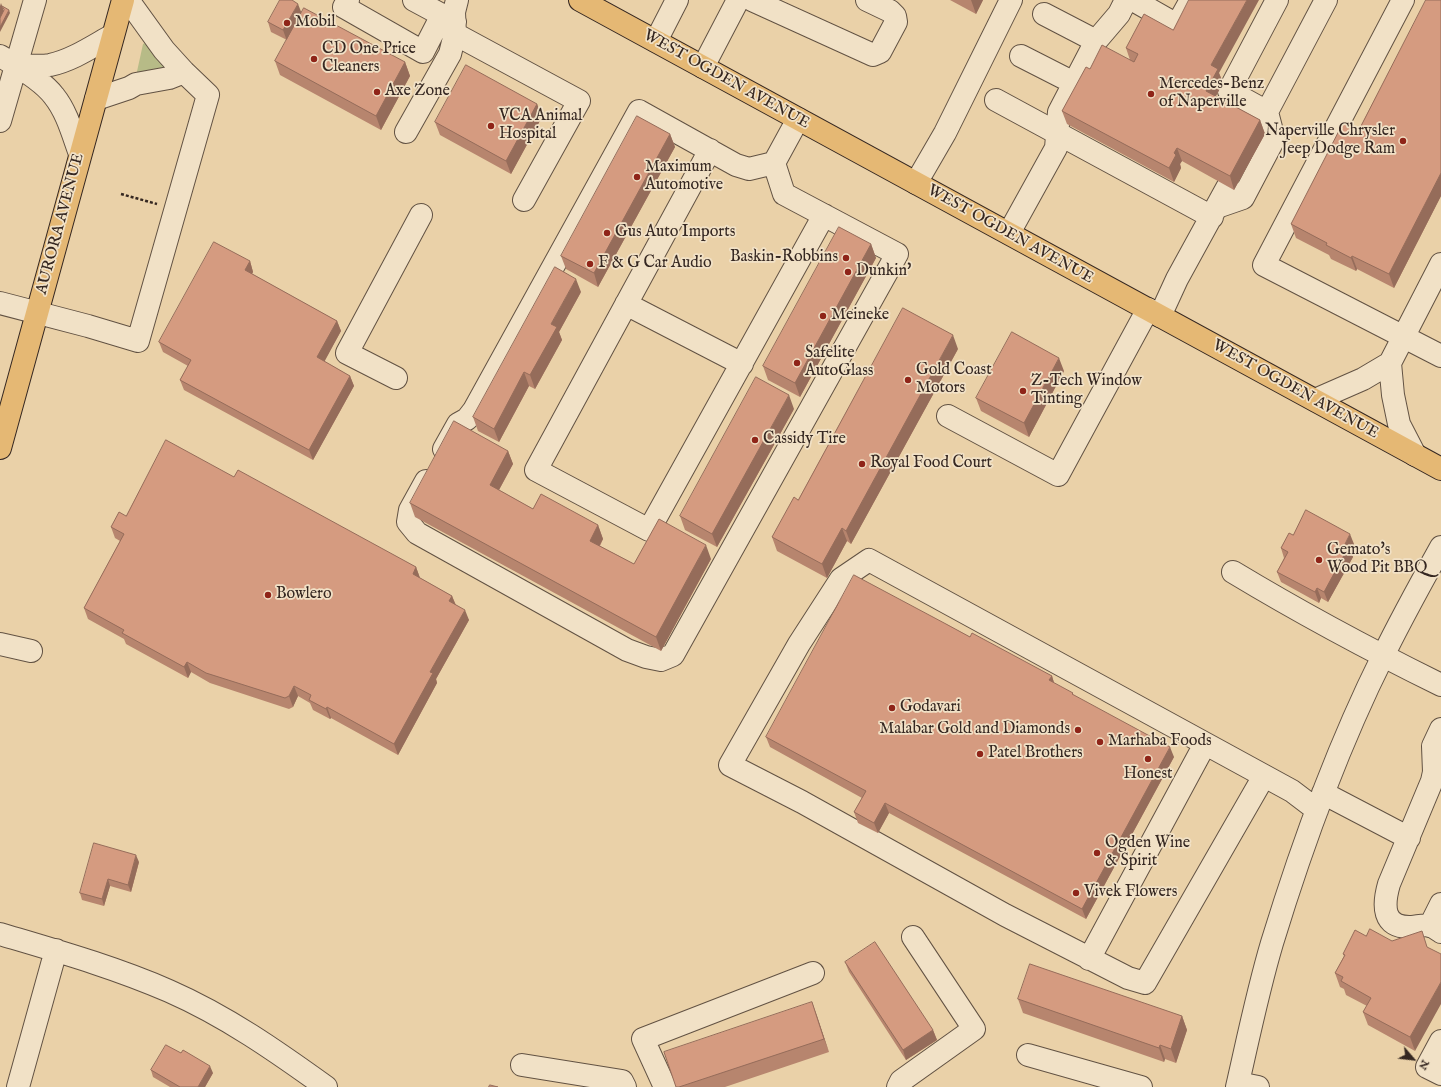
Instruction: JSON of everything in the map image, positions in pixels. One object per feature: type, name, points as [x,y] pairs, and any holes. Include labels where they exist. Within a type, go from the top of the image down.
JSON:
[{"type":"main road","name":"AURORA AVENUE","points":[[0,448],[123,0]]},
{"type":"main road","name":"WEST OGDEN AVENUE","points":[[580,0],[1441,469]]},
{"type":"street","points":[[0,120],[8,60],[35,0]]},
{"type":"street","points":[[0,303],[138,341],[208,95],[164,50],[128,0]]},
{"type":"street","points":[[348,0],[344,7],[423,52],[451,24]]},
{"type":"street","points":[[414,0],[579,101],[524,200]]},
{"type":"street","points":[[406,132],[450,54],[451,24],[458,0]]},
{"type":"street","points":[[656,41],[677,0]]},
{"type":"street","points":[[703,67],[738,0]]},
{"type":"street","points":[[752,0],[873,55],[880,52],[896,22],[895,16],[890,11],[867,0]]},
{"type":"street","points":[[916,183],[945,133],[1011,0]]},
{"type":"street","points":[[1008,234],[1056,148],[1059,112],[1096,41],[1119,14],[1126,0]]},
{"type":"street","points":[[1133,0],[1177,24],[1190,0]]},
{"type":"street","points":[[1215,212],[1243,198],[1274,139],[1262,121],[1229,91],[1277,0]]},
{"type":"street","points":[[1262,121],[1326,0]]},
{"type":"street","points":[[1403,0],[1264,265],[1441,356]]},
{"type":"street","points":[[1044,14],[1096,41]]},
{"type":"street","points":[[8,60],[36,66],[56,63],[77,55],[113,35]]},
{"type":"street","points":[[1021,56],[1074,83]]},
{"type":"street","points":[[8,60],[46,87],[54,95],[63,110],[80,154]]},
{"type":"street","points":[[96,99],[129,88],[136,84],[169,78],[184,72]]},
{"type":"street","points":[[996,100],[1057,133],[1215,212]]},
{"type":"street","points":[[774,163],[749,169],[736,165],[639,110],[474,410],[467,419],[458,424],[410,510],[408,522],[417,534],[627,650],[646,657],[661,660],[673,655],[897,254],[784,194],[774,163],[798,119]]},
{"type":"street","points":[[710,150],[536,470],[649,530],[824,215]]},
{"type":"street","points":[[948,416],[1058,476],[1154,313],[1177,279],[1228,186]]},
{"type":"street","points":[[396,378],[347,353],[422,215]]},
{"type":"street","points":[[1315,400],[1363,379],[1390,363],[1441,264]]},
{"type":"street","points":[[626,304],[742,364]]},
{"type":"street","points":[[1390,363],[1393,395],[1399,424],[1415,455]]},
{"type":"street","points":[[1245,1086],[1271,945],[1293,876],[1320,801],[1348,732],[1383,656],[1441,547]]},
{"type":"street","points":[[1264,776],[1145,983],[1128,978],[1005,915],[802,802],[730,765],[799,644],[841,579],[869,560],[1292,791],[1409,838]]},
{"type":"street","points":[[1233,572],[1283,602],[1383,656],[1441,685]]},
{"type":"street","points":[[0,644],[31,652]]},
{"type":"street","points":[[1441,729],[1433,746],[1437,774],[1432,781],[1389,884],[1385,910],[1391,921],[1400,927],[1435,929],[1441,904]]},
{"type":"street","points":[[1089,958],[1205,744]]},
{"type":"street","points":[[0,934],[105,966],[170,991],[230,1022],[255,1037],[326,1087]]},
{"type":"street","points":[[898,1087],[901,1081],[974,1029],[913,937]]},
{"type":"street","points":[[18,1087],[56,950]]},
{"type":"street","points":[[665,1087],[643,1039],[813,973]]},
{"type":"street","points":[[1441,1041],[1428,1067],[1441,1074]]},
{"type":"street","points":[[1028,1055],[1141,1087]]},
{"type":"street","points":[[522,1065],[622,1081],[625,1087]]},
{"type":"path","points":[[121,194],[135,198]]},
{"type":"green space","points":[[145,43],[168,68],[136,76],[143,44]]},
{"type":"building","points":[[280,0],[292,0],[298,4],[283,30],[268,22]]},
{"type":"building","name":"Mercedes-Benz of Naperville","points":[[1189,0],[1247,0],[1211,65],[1218,69],[1206,91],[1260,120],[1230,176],[1177,148],[1174,153],[1176,155],[1169,168],[1062,111],[1086,67],[1090,69],[1102,45],[1134,62],[1138,54],[1126,48],[1144,14],[1173,30]]},
{"type":"building","name":"Naperville Chrysler Jeep Dodge Ram","points":[[1426,0],[1441,0],[1441,173],[1389,274],[1352,256],[1351,258],[1326,245],[1327,243],[1291,224],[1343,123],[1358,131]]},
{"type":"building","points":[[2,6],[9,10],[0,27],[0,18],[4,10]]},
{"type":"building","points":[[304,8],[405,62],[376,116],[275,61]]},
{"type":"building","name":"VCA Animal Hospital","points":[[466,65],[537,104],[506,161],[435,122]]},
{"type":"building","points":[[637,116],[670,134],[594,273],[561,256]]},
{"type":"building","points":[[839,227],[871,244],[795,383],[763,366]]},
{"type":"building","points":[[214,242],[250,261],[245,270],[337,321],[317,357],[350,376],[309,450],[180,380],[191,360],[159,342]]},
{"type":"building","points":[[555,267],[576,279],[551,324],[557,327],[530,375],[524,372],[494,429],[473,417]]},
{"type":"building","points":[[903,308],[953,335],[846,531],[842,528],[822,564],[772,537],[794,497],[798,500]]},
{"type":"building","name":"Z-Tech Window Tinting","points":[[1012,332],[1059,358],[1024,423],[976,398]]},
{"type":"building","points":[[756,377],[789,395],[712,534],[680,516]]},
{"type":"building","points":[[454,421],[508,451],[490,485],[533,509],[541,494],[598,525],[590,541],[634,564],[659,519],[706,545],[656,637],[410,503]]},
{"type":"building","name":"Bowlero","points":[[166,440],[234,477],[238,470],[416,567],[413,574],[452,596],[449,601],[465,610],[430,672],[433,673],[394,744],[327,707],[326,709],[309,700],[311,695],[294,686],[289,696],[285,698],[206,673],[187,662],[184,667],[122,633],[124,630],[84,608],[124,534],[111,527],[119,512],[126,516]]},
{"type":"building","name":"Gemato's Wood Pit BBQ","points":[[1306,510],[1350,534],[1345,544],[1349,546],[1324,592],[1317,588],[1315,592],[1277,572],[1288,552],[1281,548],[1289,533],[1293,535]]},
{"type":"building","points":[[854,575],[970,637],[972,633],[1052,676],[1049,680],[1073,693],[1072,694],[1170,747],[1082,909],[885,803],[874,823],[854,812],[866,791],[766,737]]},
{"type":"building","points":[[94,843],[136,855],[128,885],[108,879],[102,899],[80,893]]},
{"type":"building","points":[[1370,929],[1392,941],[1422,931],[1427,947],[1441,954],[1441,982],[1410,1037],[1363,1012],[1371,998],[1341,981],[1343,977],[1335,973],[1345,955],[1343,954],[1355,930],[1366,936]]},
{"type":"building","points":[[875,942],[933,1030],[903,1050],[845,962]]},
{"type":"building","points":[[1030,964],[1182,1016],[1171,1049],[1160,1045],[1159,1048],[1018,999]]},
{"type":"building","points":[[812,1002],[824,1039],[676,1087],[664,1052]]},
{"type":"building","points":[[166,1045],[181,1053],[183,1050],[210,1066],[198,1087],[180,1087],[151,1070]]},
{"type":"place","name":"Mobil","points":[[287,23]]},
{"type":"place","name":"CD One Price Cleaners","points":[[314,59]]},
{"type":"place","name":"Axe Zone","points":[[377,92]]},
{"type":"place","name":"Mercedes-Benz of Naperville","points":[[1151,94]]},
{"type":"place","name":"VCA Animal Hospital","points":[[491,126]]},
{"type":"place","name":"Naperville Chrysler Jeep Dodge Ram","points":[[1403,141]]},
{"type":"place","name":"Maximum Automotive","points":[[637,177]]},
{"type":"place","name":"Gus Auto Imports","points":[[607,233]]},
{"type":"place","name":"Baskin-Robbins","points":[[846,258]]},
{"type":"place","name":"F & G Car Audio","points":[[590,264]]},
{"type":"place","name":"Dunkin'","points":[[848,272]]},
{"type":"place","name":"Meineke","points":[[823,316]]},
{"type":"place","name":"Safelite AutoGlass","points":[[797,363]]},
{"type":"place","name":"Gold Coast Motors","points":[[908,380]]},
{"type":"place","name":"Z-Tech Window Tinting","points":[[1023,391]]},
{"type":"place","name":"Cassidy Tire","points":[[755,440]]},
{"type":"place","name":"Royal Food Court","points":[[862,464]]},
{"type":"place","name":"Gemato's Wood Pit BBQ","points":[[1319,560]]},
{"type":"place","name":"Bowlero","points":[[268,595]]},
{"type":"place","name":"Godavari","points":[[892,708]]},
{"type":"place","name":"Malabar Gold and Diamonds","points":[[1078,730]]},
{"type":"place","name":"Marhaba Foods","points":[[1100,742]]},
{"type":"place","name":"Patel Brothers","points":[[980,754]]},
{"type":"place","name":"Honest","points":[[1148,759]]},
{"type":"place","name":"Ogden Wine & Spirit","points":[[1097,853]]},
{"type":"place","name":"Vivek Flowers","points":[[1076,893]]}]
